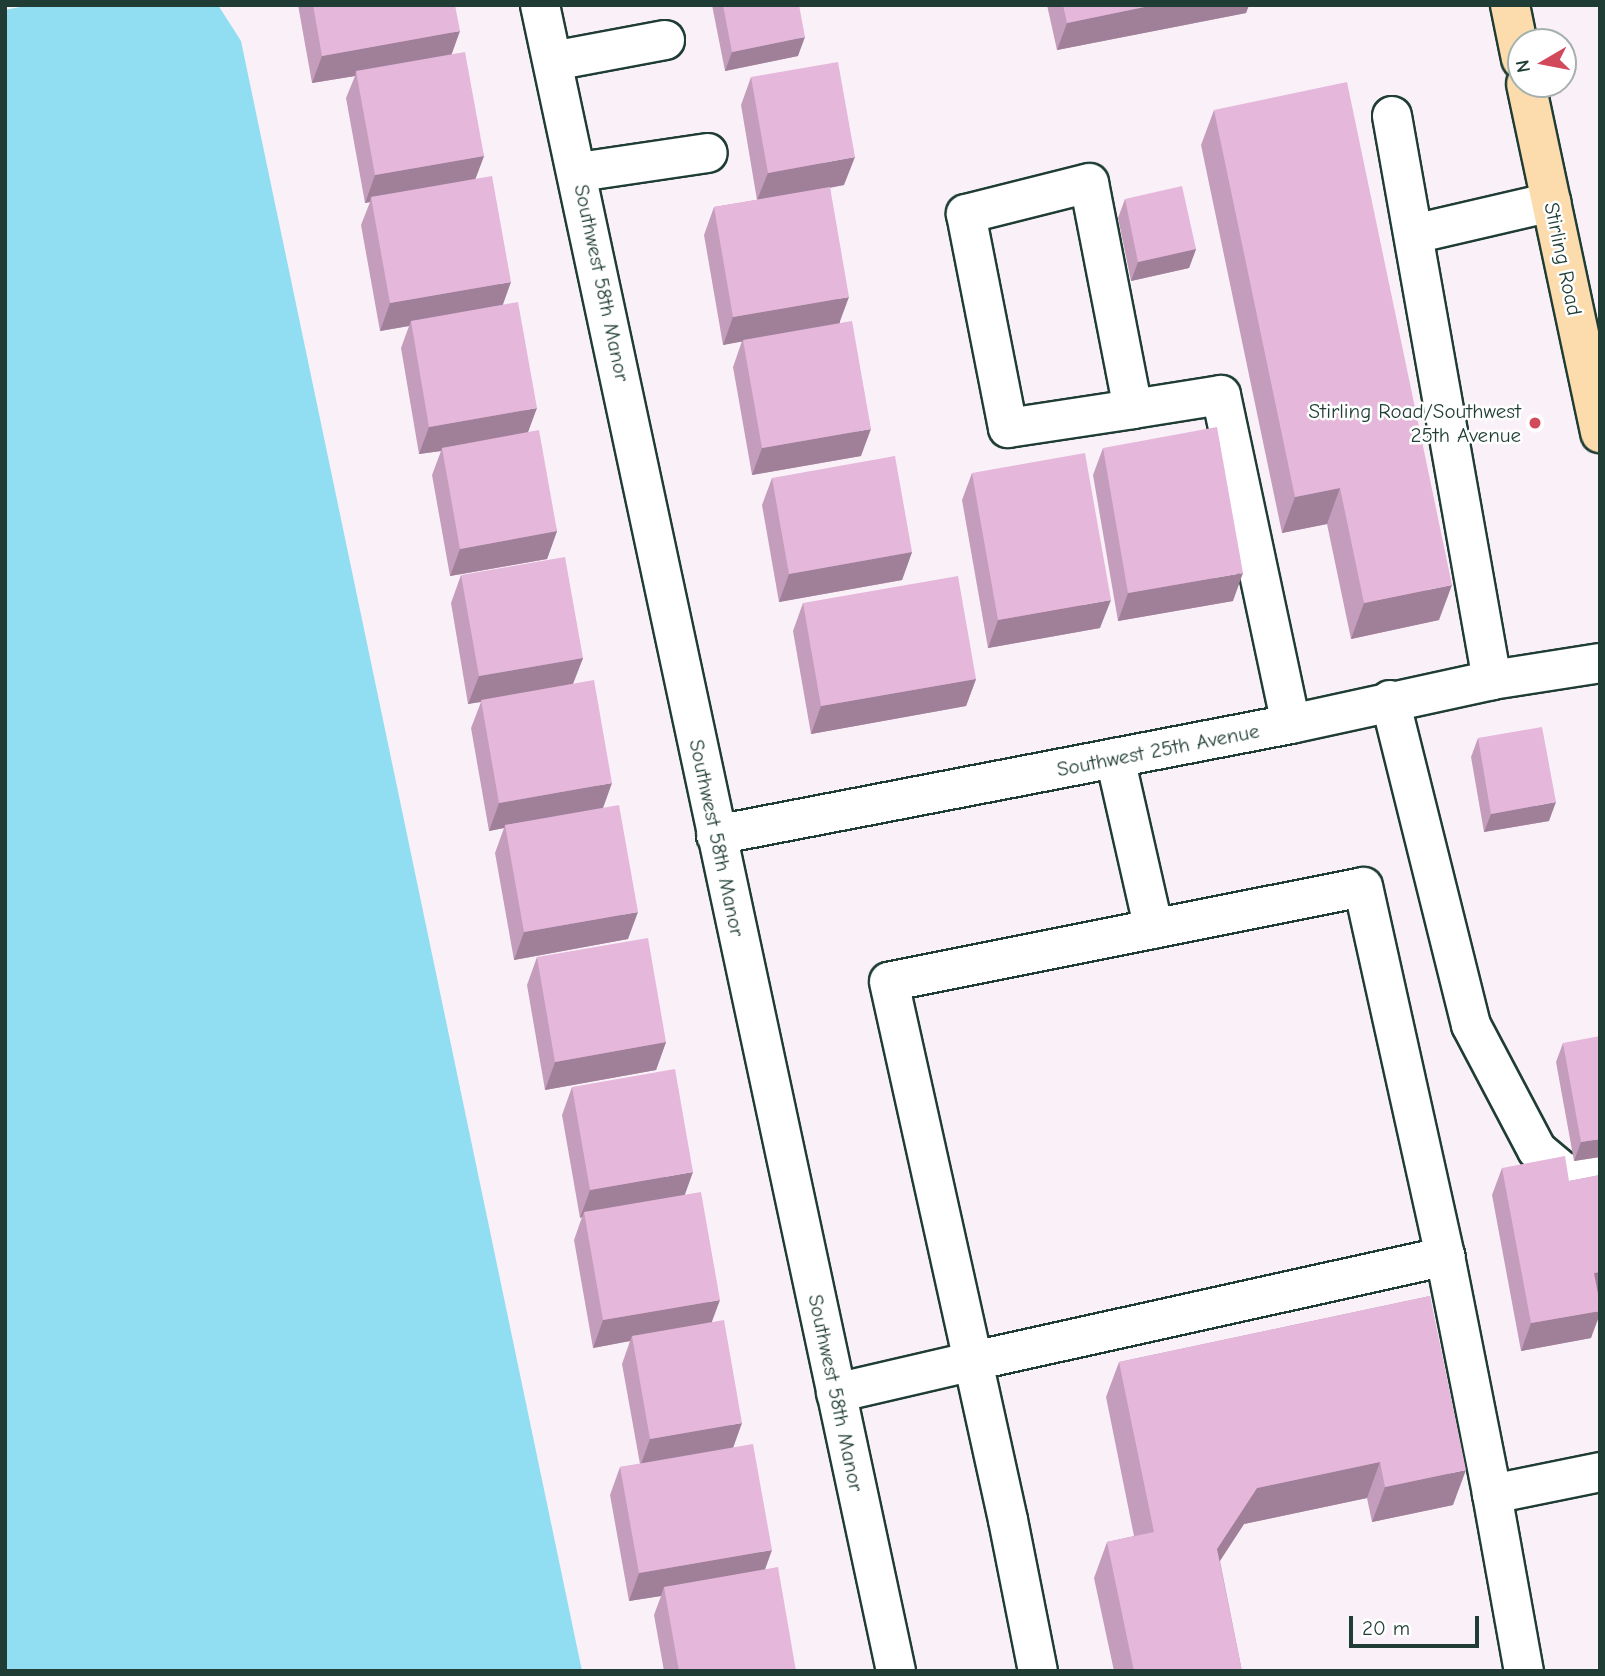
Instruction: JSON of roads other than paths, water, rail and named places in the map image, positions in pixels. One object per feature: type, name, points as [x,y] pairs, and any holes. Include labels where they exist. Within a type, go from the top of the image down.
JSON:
[{"type":"main road","points":[[1510,5],[1515,28]]},
{"type":"main road","name":"Stirling Road","points":[[1529,98],[1600,433]]},
{"type":"street","name":"Southwest 58th Manor","points":[[540,5],[579,172],[716,835],[896,1671]]},
{"type":"street","points":[[553,61],[665,40]]},
{"type":"street","points":[[1392,116],[1492,680]]},
{"type":"street","points":[[579,172],[708,153]]},
{"type":"street","points":[[1133,409],[1089,183],[966,214],[1007,428],[1221,396],[1291,724]]},
{"type":"street","points":[[1414,234],[1551,202]]},
{"type":"street","name":"Southwest 25th Avenue","points":[[716,835],[1291,724],[1390,699],[1600,663]]},
{"type":"street","points":[[1390,699],[1471,1025],[1537,1150],[1567,1175],[1600,1168]]},
{"type":"street","points":[[1115,758],[1154,929]]},
{"type":"street","points":[[1038,1671],[889,982],[1363,887],[1445,1256],[1524,1671]]},
{"type":"street","points":[[836,1393],[1445,1256]]},
{"type":"street","points":[[1492,1494],[1600,1472]]},
{"type":"water","points":[[30,5],[218,5],[241,41],[582,1671],[5,1671],[5,10]]},
{"type":"place","name":"Stirling Road/Southwest 25th Avenue","points":[[1535,423]]}]
